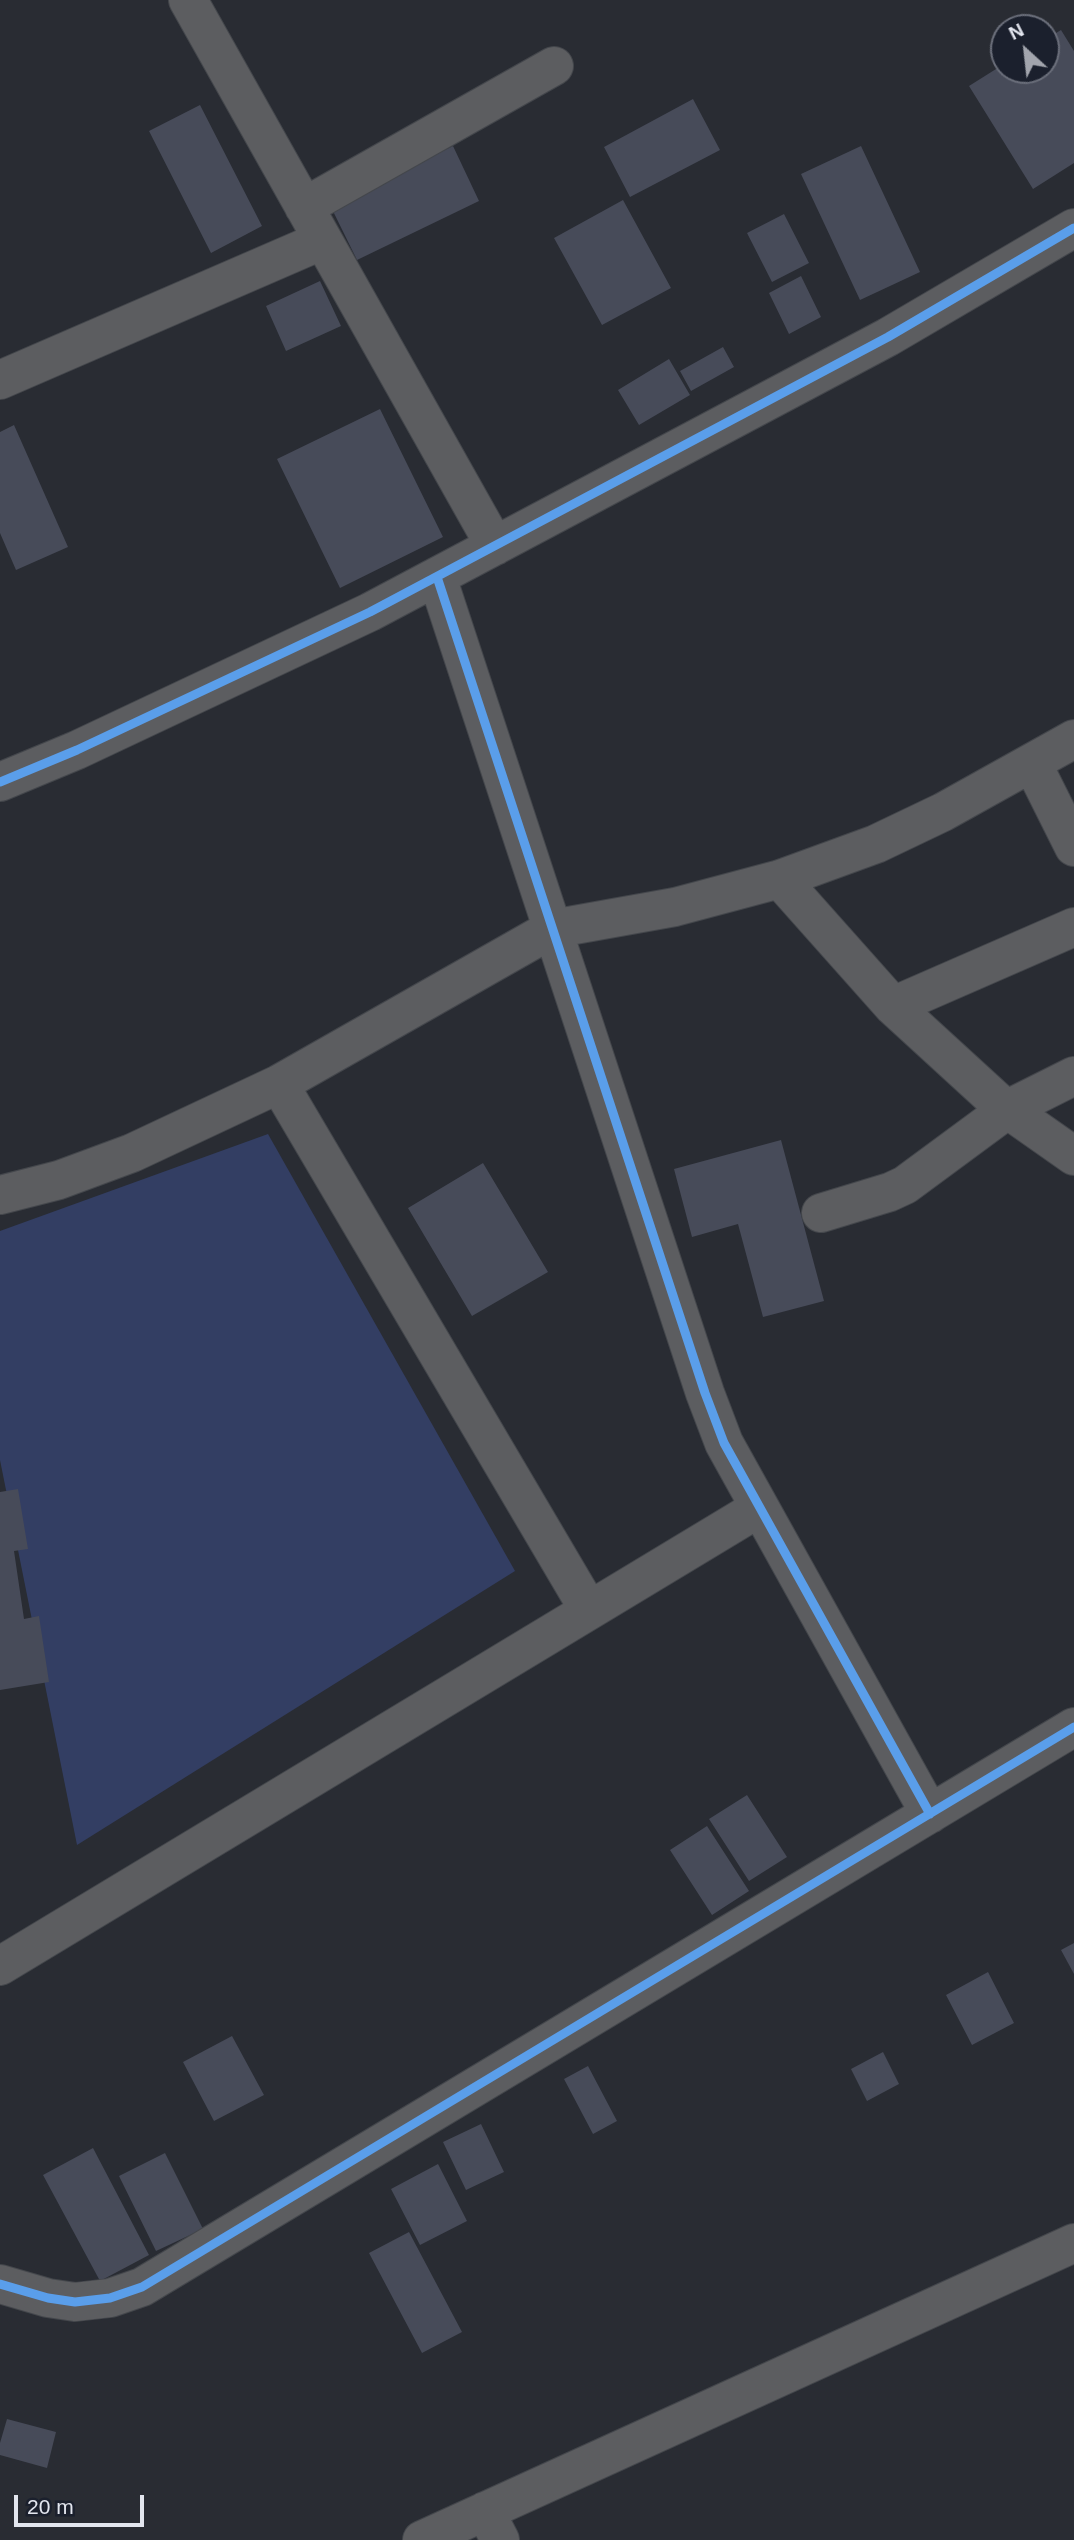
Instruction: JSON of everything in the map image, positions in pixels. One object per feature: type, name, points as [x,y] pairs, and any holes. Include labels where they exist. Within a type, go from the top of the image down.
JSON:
[{"type":"street","points":[[188,0],[495,546]]},
{"type":"street","points":[[304,207],[554,66]]},
{"type":"street","points":[[0,782],[114,733],[370,612],[888,337],[1074,228]]},
{"type":"street","points":[[0,380],[323,240]]},
{"type":"street","points":[[437,577],[705,1393],[724,1443],[930,1814]]},
{"type":"street","points":[[0,1195],[58,1180],[132,1153],[279,1084],[552,929],[675,907],[780,879],[876,844],[943,812],[1074,739]]},
{"type":"street","points":[[1032,763],[1074,847]]},
{"type":"street","points":[[780,879],[893,1006],[1008,1110],[1074,1156]]},
{"type":"street","points":[[893,1006],[1074,927]]},
{"type":"street","points":[[821,1213],[905,1185],[1008,1110],[1074,1076]]},
{"type":"street","points":[[279,1084],[589,1610]]},
{"type":"street","points":[[0,1966],[759,1508]]},
{"type":"street","points":[[0,2284],[48,2298],[75,2302],[110,2298],[142,2287],[1074,1727]]},
{"type":"street","points":[[422,2540],[492,2526],[1074,2243]]},
{"type":"shaded area","points":[[268,1134],[515,1571],[77,1845],[0,1460],[0,1231]]},
{"type":"building","points":[[1060,31],[1074,51],[1074,163],[1033,189],[969,86],[990,73],[990,84],[1060,84]]},
{"type":"building","points":[[693,99],[720,150],[630,197],[604,147]]},
{"type":"building","points":[[200,105],[262,226],[211,253],[149,131]]},
{"type":"building","points":[[453,146],[479,201],[357,260],[330,205]]},
{"type":"building","points":[[861,146],[920,272],[860,300],[801,174]]},
{"type":"building","points":[[623,200],[671,288],[602,325],[554,238]]},
{"type":"building","points":[[784,214],[809,263],[772,282],[747,233]]},
{"type":"building","points":[[801,276],[821,317],[789,334],[769,293]]},
{"type":"building","points":[[320,281],[341,326],[286,351],[266,306]]},
{"type":"building","points":[[723,347],[734,367],[691,391],[680,371]]},
{"type":"building","points":[[669,359],[690,395],[639,425],[618,390]]},
{"type":"building","points":[[380,409],[443,537],[340,588],[277,459]]},
{"type":"building","points":[[14,425],[68,547],[16,570],[0,533],[0,432]]},
{"type":"building","points":[[781,1140],[824,1301],[763,1317],[738,1224],[692,1237],[674,1169]]},
{"type":"building","points":[[483,1163],[548,1272],[472,1316],[408,1208]]},
{"type":"building","points":[[18,1489],[28,1549],[14,1551],[24,1619],[39,1616],[49,1682],[0,1690],[0,1492]]},
{"type":"building","points":[[747,1795],[787,1857],[749,1881],[709,1819]]},
{"type":"building","points":[[707,1826],[749,1891],[712,1915],[670,1850]]},
{"type":"building","points":[[1074,1943],[1074,1974],[1061,1950]]},
{"type":"building","points":[[988,1972],[1014,2023],[972,2045],[946,1995]]},
{"type":"building","points":[[232,2036],[264,2095],[214,2121],[183,2062]]},
{"type":"building","points":[[883,2052],[899,2084],[867,2101],[851,2069]]},
{"type":"building","points":[[588,2066],[617,2121],[593,2134],[564,2079]]},
{"type":"building","points":[[481,2124],[504,2172],[466,2190],[443,2142]]},
{"type":"building","points":[[93,2148],[149,2255],[100,2281],[43,2175]]},
{"type":"building","points":[[165,2153],[203,2229],[156,2251],[119,2176]]},
{"type":"building","points":[[438,2164],[467,2221],[420,2245],[391,2189]]},
{"type":"building","points":[[409,2232],[462,2332],[422,2353],[369,2253]]},
{"type":"building","points":[[7,2419],[56,2432],[47,2468],[0,2455],[0,2443]]},
{"type":"cycle path","points":[[0,782],[77,750],[370,612],[888,337],[1074,228]]},
{"type":"cycle path","points":[[437,577],[705,1393],[724,1443],[930,1814]]},
{"type":"cycle path","points":[[0,2284],[48,2298],[75,2302],[110,2298],[142,2287],[1074,1727]]}]
